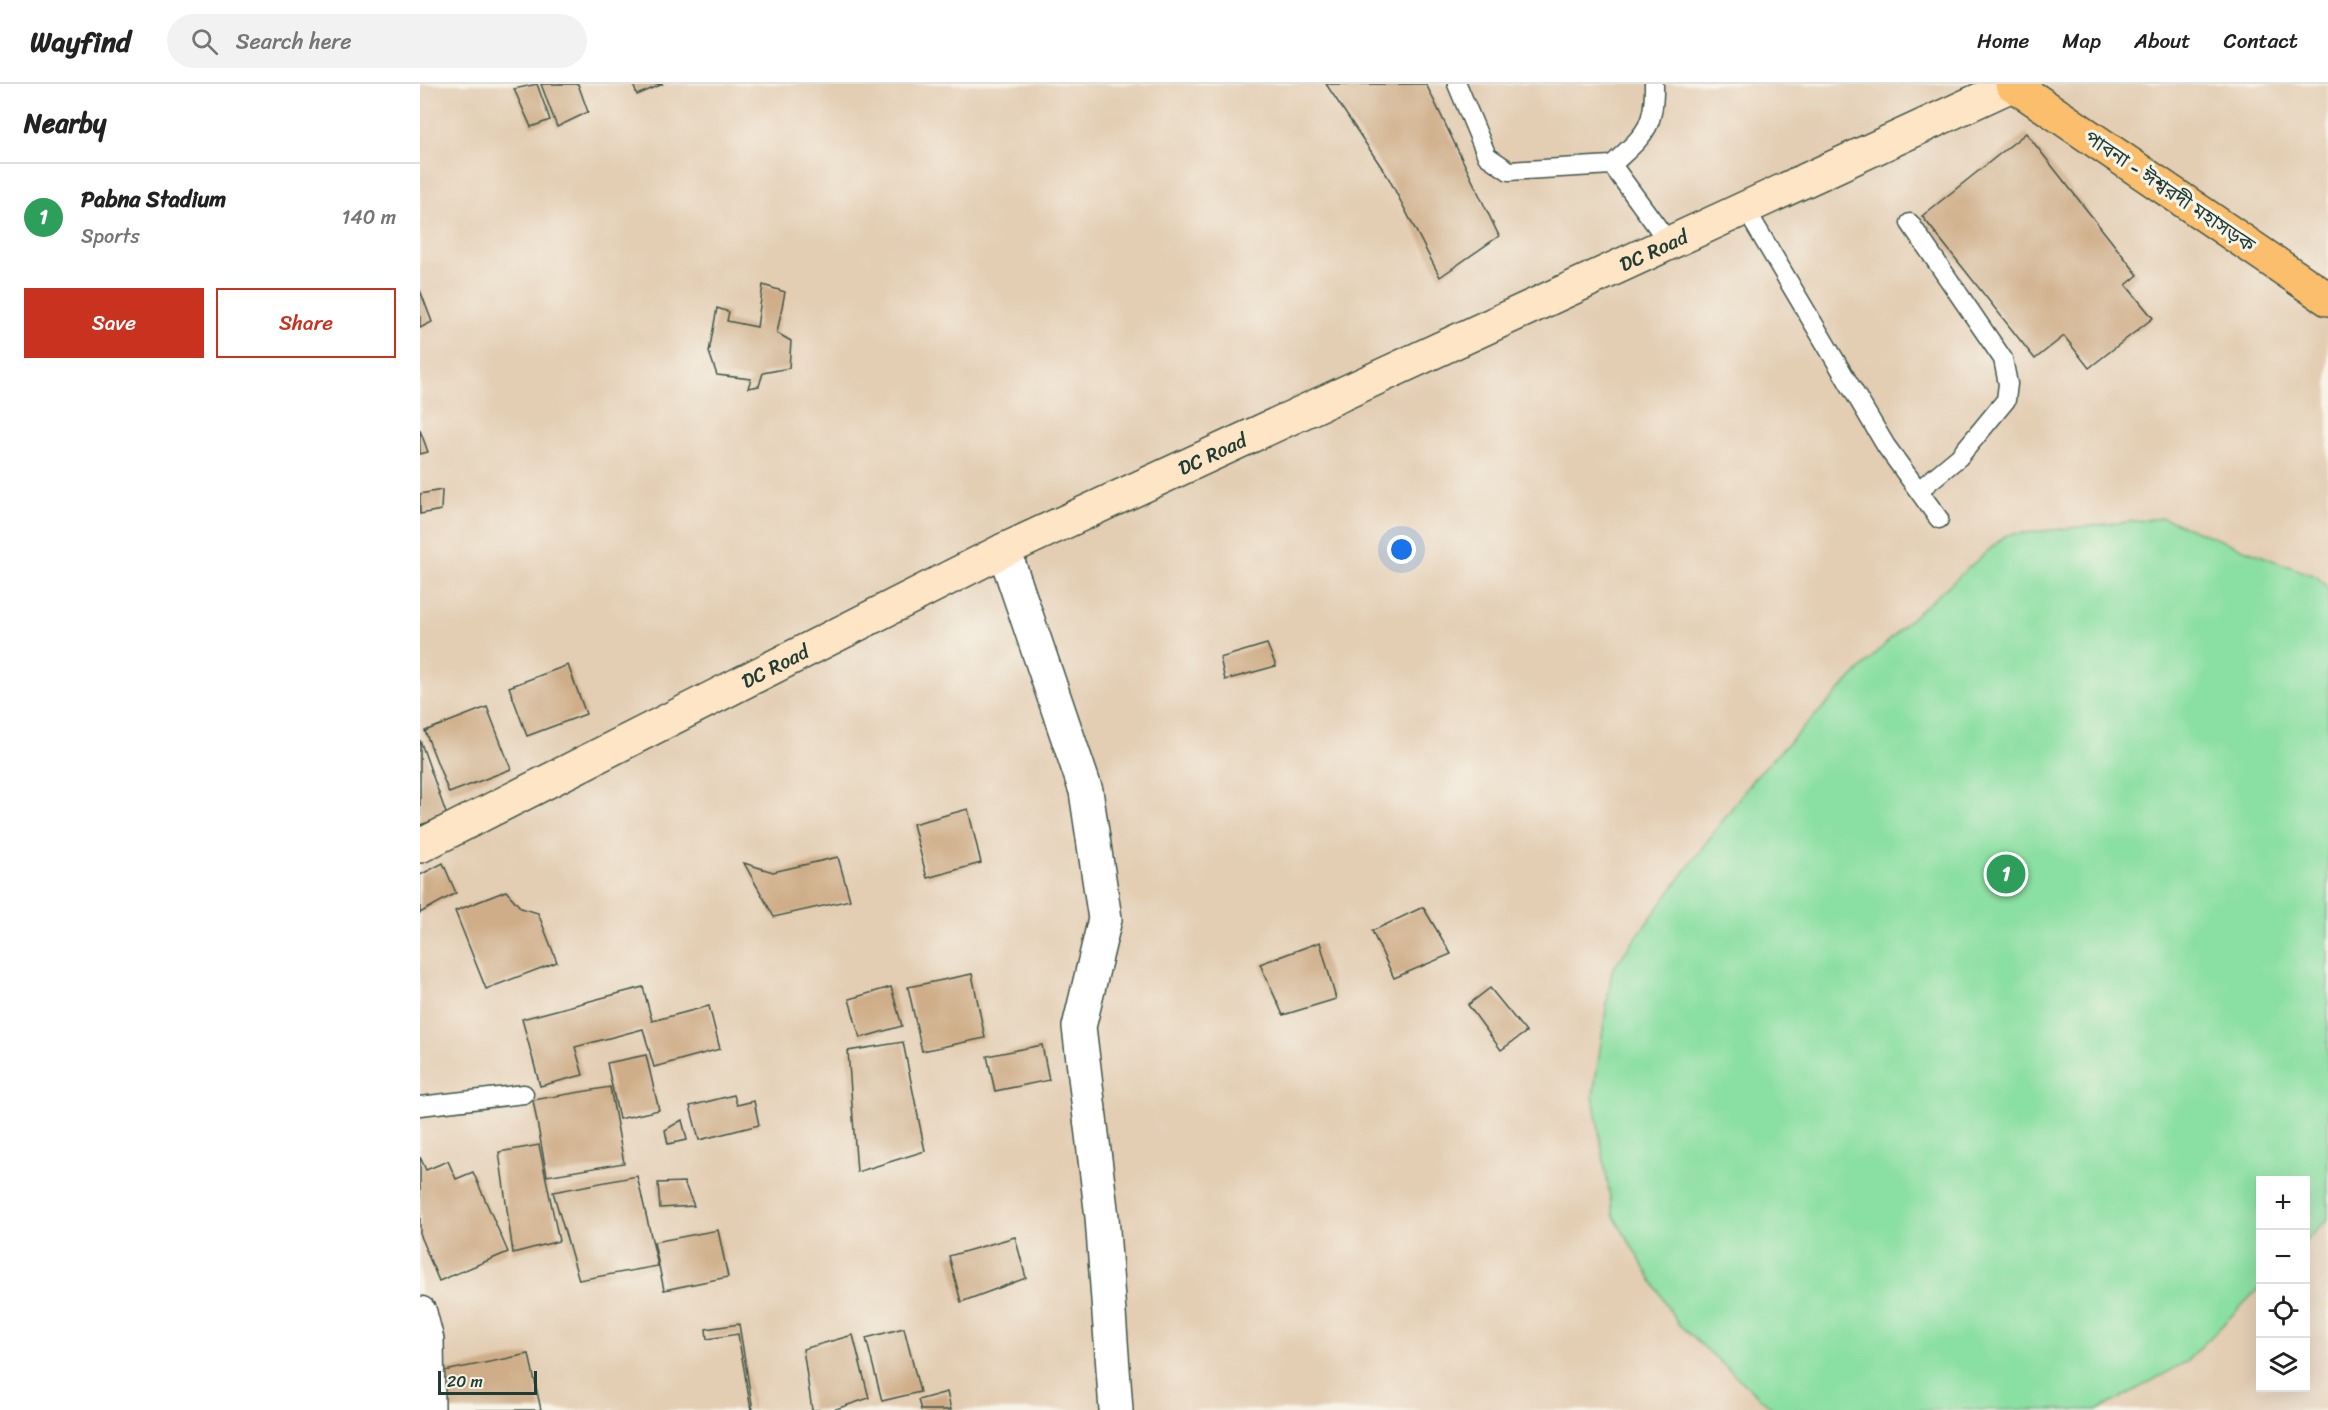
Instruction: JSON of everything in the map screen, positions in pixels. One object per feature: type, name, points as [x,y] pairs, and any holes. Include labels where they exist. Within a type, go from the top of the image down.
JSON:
[{"type":"main road","name":"পাবনা - ঈশ্বরদী মহাসড়ক","points":[[2013,84],[2328,299]]},
{"type":"street","name":"DC Road","points":[[420,846],[1004,550],[2013,84]]},
{"type":"street","points":[[1004,550],[1086,791],[1105,919],[1079,1027],[1102,1217],[1116,1410]]},
{"type":"street","points":[[420,1313],[427,1340],[428,1410]]},
{"type":"lane","points":[[1457,84],[1486,156],[1509,171],[1612,165],[1645,134],[1654,112],[1654,84]]},
{"type":"lane","points":[[1612,165],[1669,243]]},
{"type":"lane","points":[[1744,208],[1886,446],[1939,519]]},
{"type":"lane","points":[[1910,223],[2003,359],[2008,384],[2006,400],[1959,457],[1918,490]]},
{"type":"lane","points":[[420,1106],[524,1094]]},
{"type":"shaded area","points":[[420,84],[2328,84],[2328,1410],[420,1410]]},
{"type":"green space","points":[[2163,518],[2317,577],[2328,588],[2328,1219],[2310,1237],[2310,1176],[2256,1176],[2256,1291],[2186,1362],[2099,1410],[1774,1410],[1678,1324],[1613,1215],[1593,1096],[1612,970],[1754,778],[1907,622],[2006,535]]},
{"type":"building","points":[[537,84],[550,120],[531,127],[514,89]]},
{"type":"building","points":[[541,84],[578,84],[588,112],[557,127]]},
{"type":"building","points":[[633,84],[663,84],[637,95]]},
{"type":"building","points":[[1326,84],[1426,84],[1499,236],[1440,277],[1388,177]]},
{"type":"building","points":[[2026,133],[2138,275],[2126,285],[2153,318],[2089,368],[2064,336],[2035,359],[1922,216]]},
{"type":"building","points":[[763,285],[785,292],[777,333],[791,341],[789,368],[763,373],[759,386],[748,388],[751,379],[717,375],[709,352],[717,308],[729,312],[727,321],[757,327]]},
{"type":"building","points":[[420,290],[432,322],[420,328]]},
{"type":"building","points":[[420,430],[428,452],[420,454]]},
{"type":"building","points":[[442,490],[441,510],[420,514],[420,494]]},
{"type":"building","points":[[1267,644],[1276,666],[1225,680],[1220,658]]},
{"type":"building","points":[[568,665],[586,714],[527,736],[509,687]]},
{"type":"building","points":[[487,707],[511,769],[449,793],[425,731]]},
{"type":"building","points":[[420,740],[447,816],[420,825]]},
{"type":"building","points":[[968,809],[981,863],[927,878],[913,824]]},
{"type":"building","points":[[838,857],[850,900],[774,917],[744,863],[773,872]]},
{"type":"building","points":[[443,863],[456,893],[420,913],[420,875]]},
{"type":"building","points":[[506,891],[521,908],[538,913],[557,962],[486,989],[455,911]]},
{"type":"building","points":[[1423,907],[1451,954],[1394,978],[1372,931]]},
{"type":"building","points":[[1320,942],[1336,999],[1283,1015],[1260,964]]},
{"type":"building","points":[[972,974],[985,1038],[922,1051],[908,987]]},
{"type":"building","points":[[643,987],[652,1021],[709,1006],[720,1049],[654,1067],[643,1029],[575,1047],[583,1075],[540,1086],[522,1019]]},
{"type":"building","points":[[891,987],[902,1026],[860,1038],[849,999]]},
{"type":"building","points":[[1490,988],[1526,1032],[1501,1050],[1468,1005]]},
{"type":"building","points":[[903,1042],[925,1151],[857,1172],[848,1051]]},
{"type":"building","points":[[1042,1045],[1049,1080],[995,1091],[987,1056]]},
{"type":"building","points":[[646,1055],[659,1110],[619,1119],[607,1063]]},
{"type":"building","points":[[610,1087],[624,1163],[547,1176],[533,1100]]},
{"type":"building","points":[[734,1095],[737,1105],[754,1101],[759,1125],[699,1140],[690,1106]]},
{"type":"building","points":[[682,1120],[687,1140],[668,1144],[665,1130]]},
{"type":"building","points":[[539,1145],[559,1241],[513,1253],[499,1152]]},
{"type":"building","points":[[420,1157],[426,1170],[448,1161],[456,1179],[473,1172],[508,1252],[439,1281],[420,1236]]},
{"type":"building","points":[[637,1176],[658,1266],[579,1280],[553,1192]]},
{"type":"building","points":[[684,1182],[694,1206],[660,1208],[658,1183]]},
{"type":"building","points":[[718,1230],[728,1277],[664,1290],[654,1242]]},
{"type":"building","points":[[1015,1237],[1026,1278],[961,1302],[949,1256]]},
{"type":"building","points":[[739,1324],[753,1410],[751,1410],[738,1334],[707,1339],[706,1329]]},
{"type":"building","points":[[904,1328],[920,1392],[882,1401],[866,1338]]},
{"type":"building","points":[[853,1335],[869,1398],[833,1410],[812,1410],[803,1349]]},
{"type":"building","points":[[529,1354],[541,1410],[436,1410],[429,1374]]},
{"type":"building","points":[[947,1392],[951,1410],[921,1410],[918,1400]]},
{"type":"place","name":"Pabna Stadium","points":[[2006,874]]}]
